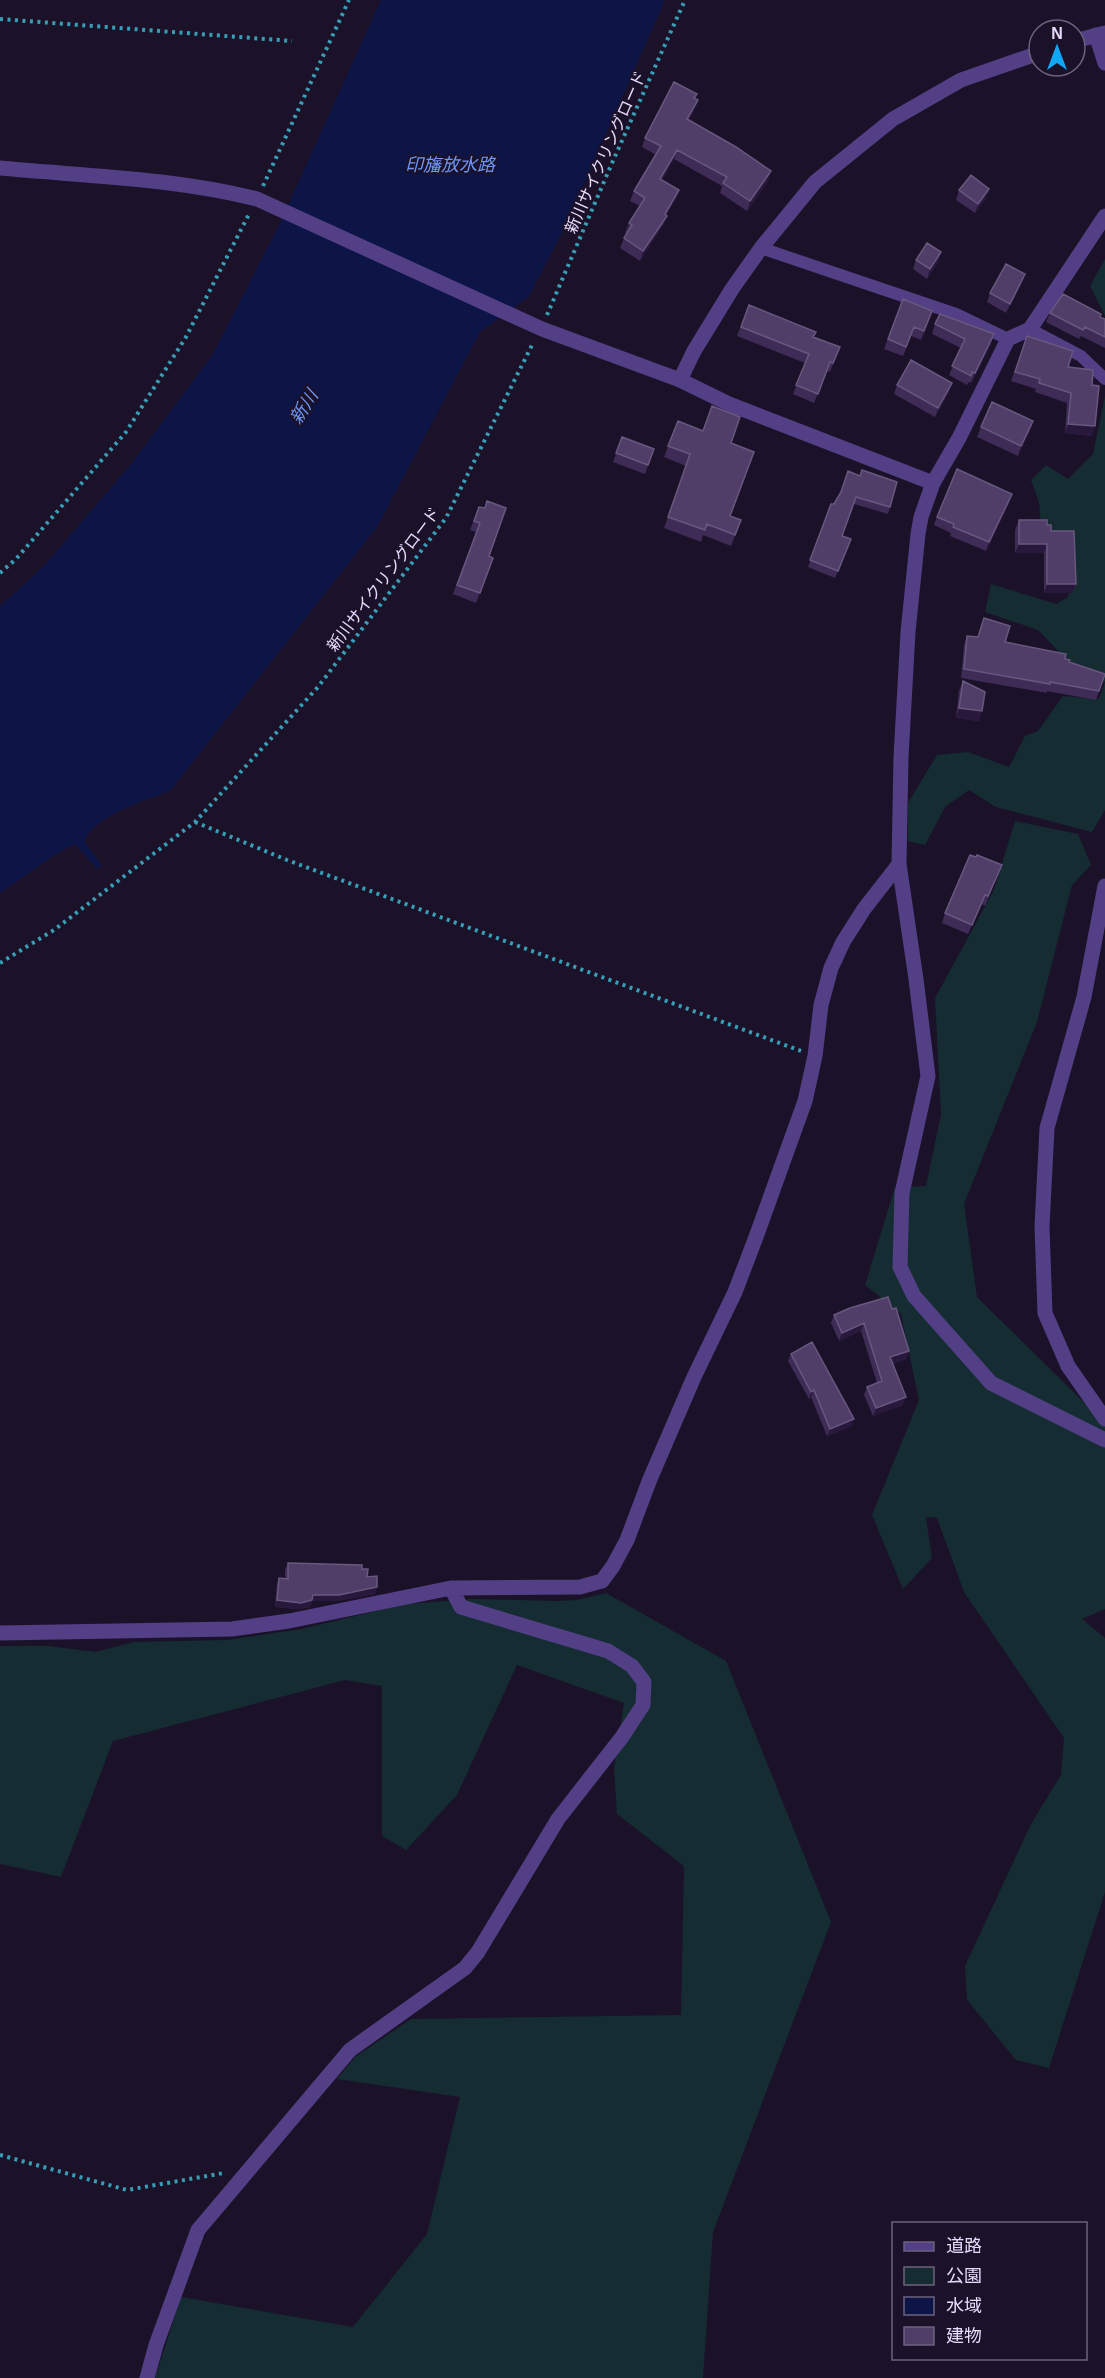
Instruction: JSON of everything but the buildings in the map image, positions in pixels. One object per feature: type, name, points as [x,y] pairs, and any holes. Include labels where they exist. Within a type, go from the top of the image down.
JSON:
[{"type":"street","points":[[1100,34],[1105,63]]},
{"type":"street","points":[[680,380],[694,351],[761,248],[815,182],[893,119],[961,80],[1027,57]]},
{"type":"street","points":[[0,168],[157,182],[223,190],[257,199],[542,329],[680,380],[729,404],[933,483]]},
{"type":"street","points":[[1105,216],[1030,329],[1008,339],[959,438],[933,483],[921,517],[908,632],[901,757],[899,864],[928,1076],[902,1193],[900,1267],[914,1296],[991,1383],[1105,1440]]},
{"type":"street","points":[[0,1634],[232,1629],[289,1622],[451,1588],[580,1587],[602,1581],[627,1540],[650,1479],[694,1377],[735,1292],[805,1101],[815,1056],[821,1005],[831,968],[843,942],[864,909],[899,864]]},
{"type":"street","points":[[1105,886],[1084,997],[1047,1128],[1042,1226],[1044,1313],[1068,1366],[1105,1419]]},
{"type":"street","points":[[147,2378],[198,2230],[242,2175],[270,2147],[350,2050],[465,1968],[478,1952],[558,1819],[622,1737],[643,1705],[644,1682],[632,1666],[608,1651],[461,1607],[451,1588]]},
{"type":"lane","points":[[761,248],[956,314],[1008,339]]},
{"type":"lane","points":[[1030,329],[1081,356],[1105,379]]},
{"type":"path","points":[[0,573],[16,559],[126,432],[186,337],[257,199],[349,0]]},
{"type":"path","name":"新川サイクリングロード","points":[[0,963],[54,930],[195,822],[318,687],[446,518],[528,350],[542,329],[612,163],[685,0]]},
{"type":"path","points":[[0,18],[292,41]]},
{"type":"path","points":[[195,822],[287,860],[815,1056]]},
{"type":"path","points":[[0,2155],[127,2190],[229,2172],[242,2175]]},
{"type":"green space","points":[[1105,259],[1105,316],[1090,286]]},
{"type":"green space","points":[[1105,396],[1105,682],[1072,670],[1070,663],[1038,630],[985,612],[991,584],[1056,604],[1068,597],[1071,546],[1042,542],[1039,502],[1031,480],[1046,465],[1068,479],[1093,454]]},
{"type":"green space","points":[[1105,682],[1105,810],[1092,832],[996,807],[969,790],[945,807],[925,845],[908,841],[908,803],[937,755],[968,752],[1009,767],[1025,736],[1038,731],[1063,696],[1099,699]]},
{"type":"green space","points":[[1015,821],[1078,834],[1091,865],[1072,885],[1037,1022],[964,1204],[977,1297],[1105,1423],[1105,1609],[1082,1619],[1105,1638],[1105,1892],[1049,2068],[1016,2060],[967,2000],[965,1966],[1031,1824],[1061,1775],[1064,1738],[964,1592],[937,1518],[926,1517],[932,1558],[903,1589],[872,1515],[919,1400],[901,1314],[865,1285],[895,1187],[926,1186],[941,1114],[935,998],[994,890]]},
{"type":"green space","points":[[606,1593],[726,1661],[831,1922],[713,2232],[703,2378],[155,2378],[181,2297],[353,2327],[427,2234],[460,2097],[337,2079],[355,2057],[411,2019],[681,2015],[684,1866],[617,1814],[614,1768],[624,1703],[517,1665],[457,1795],[406,1850],[382,1836],[382,1686],[345,1680],[113,1741],[61,1877],[0,1864],[0,1646],[48,1646],[96,1652],[133,1642],[227,1640],[301,1629],[406,1604],[472,1599],[577,1600]]},
{"type":"water","name":"印旛放水路","points":[[381,0],[665,0],[565,227],[529,296],[480,332],[377,527],[170,791],[110,816],[91,832],[84,841],[102,866],[97,869],[75,844],[56,854],[0,893],[0,606],[43,567],[132,463],[213,354],[279,225]]},
{"type":"water label","name":"新川","points":[[304,407]]}]
